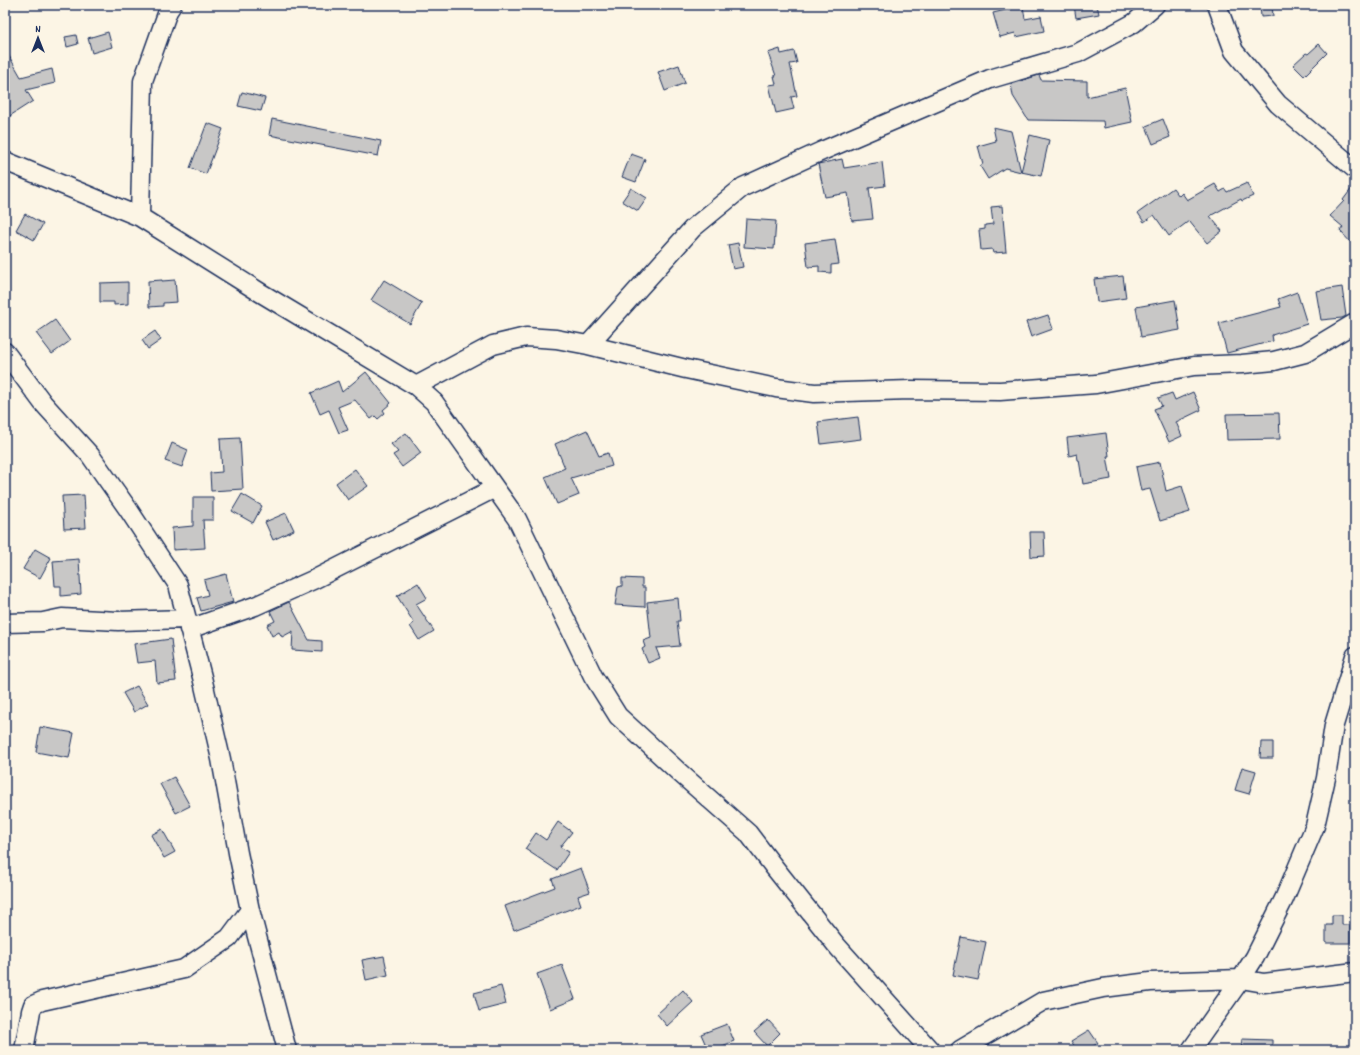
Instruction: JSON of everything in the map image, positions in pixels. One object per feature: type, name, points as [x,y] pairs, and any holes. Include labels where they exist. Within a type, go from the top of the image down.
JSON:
[{"type":"street","points":[[140,217],[143,81],[168,11],[172,5]]},
{"type":"street","points":[[588,345],[693,228],[743,187],[990,79],[1078,53],[1134,23],[1155,5]]},
{"type":"street","points":[[1217,5],[1234,51],[1278,104],[1355,169]]},
{"type":"street","points":[[5,161],[140,217],[260,293],[416,386],[434,402],[517,519],[593,676],[618,716],[680,773],[748,832],[837,946],[930,1050]]},
{"type":"street","points":[[416,386],[493,346],[526,337],[556,339],[588,345],[686,369],[776,388],[814,393],[910,390],[1000,391],[1096,384],[1194,366],[1274,361],[1305,352],[1355,323]]},
{"type":"street","points":[[5,352],[43,403],[90,455],[128,508],[178,586],[202,677],[221,759],[250,910],[287,1050]]},
{"type":"street","points":[[5,623],[44,622],[62,618],[188,624],[254,606],[315,580],[495,488]]},
{"type":"street","points":[[1191,1050],[1255,957],[1284,899],[1315,826],[1326,778],[1334,726],[1355,656]]},
{"type":"street","points":[[24,1050],[33,1005],[42,1001],[184,969],[229,938],[250,910]]},
{"type":"street","points":[[960,1050],[1043,1001],[1104,988],[1150,982],[1241,979],[1264,983],[1355,972]]},
{"type":"building","points":[[1074,5],[1097,5],[1099,14],[1076,18]]},
{"type":"building","points":[[1260,5],[1272,5],[1273,16],[1261,17]]},
{"type":"building","points":[[1023,6],[1025,19],[1041,16],[1044,31],[1016,37],[1015,33],[1000,37],[993,13]]},
{"type":"building","points":[[108,32],[112,47],[92,53],[88,38]]},
{"type":"building","points":[[76,35],[78,44],[67,47],[65,37]]},
{"type":"building","points":[[1319,44],[1327,53],[1304,76],[1293,65]]},
{"type":"building","points":[[5,49],[21,77],[52,69],[55,83],[26,90],[33,101],[5,119]]},
{"type":"building","points":[[780,49],[781,54],[794,51],[797,63],[790,64],[797,96],[791,97],[794,109],[776,113],[769,85],[776,84],[774,76],[776,76],[768,53]]},
{"type":"building","points":[[679,65],[685,83],[665,91],[658,72]]},
{"type":"building","points":[[1039,75],[1041,80],[1087,81],[1087,97],[1125,88],[1132,122],[1104,128],[1103,121],[1028,120],[1013,96],[1011,84]]},
{"type":"building","points":[[242,92],[265,98],[261,111],[238,106]]},
{"type":"building","points":[[272,119],[381,141],[378,156],[269,135]]},
{"type":"building","points":[[1163,119],[1170,137],[1153,144],[1146,126]]},
{"type":"building","points":[[207,123],[223,129],[206,174],[190,168]]},
{"type":"building","points":[[993,127],[1011,131],[1021,172],[1005,168],[988,179],[980,166],[983,164],[978,146],[996,141]]},
{"type":"building","points":[[1030,135],[1049,140],[1041,176],[1021,172]]},
{"type":"building","points":[[631,154],[645,159],[636,182],[622,177]]},
{"type":"building","points":[[842,159],[844,168],[882,162],[885,186],[869,188],[873,219],[852,221],[848,193],[825,197],[818,164]]},
{"type":"building","points":[[1247,183],[1253,196],[1242,201],[1241,199],[1210,216],[1222,231],[1207,243],[1189,221],[1169,236],[1154,215],[1144,222],[1138,213],[1173,188],[1179,196],[1182,193],[1187,200],[1215,184],[1220,192],[1225,189],[1227,192]]},
{"type":"building","points":[[1355,184],[1355,247],[1340,231],[1343,227],[1330,216],[1344,201],[1343,200]]},
{"type":"building","points":[[631,188],[647,198],[638,211],[622,201]]},
{"type":"building","points":[[1002,206],[1006,252],[993,253],[992,249],[981,250],[979,230],[985,229],[985,225],[993,224],[991,207]]},
{"type":"building","points":[[25,214],[43,224],[34,240],[16,230]]},
{"type":"building","points":[[746,219],[776,221],[774,249],[744,247]]},
{"type":"building","points":[[835,239],[839,264],[831,265],[831,273],[819,272],[819,266],[808,267],[805,243]]},
{"type":"building","points":[[738,243],[743,267],[733,269],[728,245]]},
{"type":"building","points":[[1123,276],[1126,298],[1097,302],[1094,279]]},
{"type":"building","points":[[175,280],[177,302],[163,303],[163,306],[149,307],[148,281]]},
{"type":"building","points":[[384,280],[422,303],[410,324],[371,300]]},
{"type":"building","points":[[128,282],[128,304],[114,305],[114,302],[100,302],[100,283]]},
{"type":"building","points":[[1342,287],[1346,316],[1342,318],[1321,320],[1316,291]]},
{"type":"building","points":[[1297,292],[1307,324],[1272,335],[1273,341],[1227,353],[1219,323],[1281,307],[1278,299]]},
{"type":"building","points":[[1175,300],[1180,330],[1141,337],[1136,307]]},
{"type":"building","points":[[1048,315],[1053,329],[1031,337],[1026,322]]},
{"type":"building","points":[[55,320],[70,341],[52,354],[36,333]]},
{"type":"building","points":[[155,331],[161,340],[148,349],[142,340]]},
{"type":"building","points":[[366,372],[391,403],[383,410],[385,413],[378,419],[375,416],[371,419],[355,400],[338,407],[348,430],[339,433],[329,410],[320,414],[311,393],[338,381],[342,392]]},
{"type":"building","points":[[1193,392],[1201,410],[1176,422],[1182,436],[1169,442],[1154,409],[1162,406],[1158,398],[1172,393],[1175,400]]},
{"type":"building","points":[[1279,413],[1280,439],[1227,440],[1226,414]]},
{"type":"building","points":[[858,417],[861,439],[821,444],[818,422]]},
{"type":"building","points":[[587,430],[599,456],[608,453],[612,466],[571,478],[579,495],[557,504],[545,477],[565,468],[555,444]]},
{"type":"building","points":[[406,433],[421,453],[402,467],[393,455],[398,452],[391,444]]},
{"type":"building","points":[[1106,433],[1109,456],[1107,456],[1111,479],[1083,484],[1077,454],[1069,456],[1067,438]]},
{"type":"building","points":[[240,438],[243,489],[211,491],[210,473],[222,472],[220,439]]},
{"type":"building","points":[[172,443],[188,450],[182,467],[165,461]]},
{"type":"building","points":[[1160,462],[1166,491],[1182,486],[1190,512],[1160,521],[1150,489],[1141,491],[1136,467]]},
{"type":"building","points":[[355,469],[368,486],[348,500],[336,483]]},
{"type":"building","points":[[242,494],[262,506],[253,523],[232,511]]},
{"type":"building","points":[[84,495],[86,528],[64,529],[62,496]]},
{"type":"building","points":[[193,497],[213,497],[213,520],[203,520],[205,548],[173,550],[172,528],[193,526]]},
{"type":"building","points":[[286,513],[294,530],[273,540],[265,522]]},
{"type":"building","points":[[1030,532],[1044,532],[1045,556],[1031,557]]},
{"type":"building","points":[[35,549],[51,558],[40,578],[23,569]]},
{"type":"building","points":[[79,559],[81,594],[61,596],[61,586],[55,586],[53,561]]},
{"type":"building","points":[[226,574],[233,602],[201,611],[197,598],[208,595],[204,580]]},
{"type":"building","points":[[622,578],[642,579],[642,587],[645,587],[645,607],[615,605],[618,587],[622,586]]},
{"type":"building","points":[[418,583],[427,598],[416,604],[434,631],[419,640],[410,626],[414,623],[397,596]]},
{"type":"building","points":[[678,598],[680,621],[677,621],[680,646],[656,648],[660,658],[648,663],[642,649],[645,647],[643,641],[651,638],[647,602]]},
{"type":"building","points":[[289,602],[309,640],[322,641],[322,652],[292,650],[293,631],[282,637],[279,632],[272,636],[267,625],[275,621],[270,611]]},
{"type":"building","points":[[171,639],[176,681],[157,683],[155,661],[137,663],[134,644]]},
{"type":"building","points":[[137,686],[148,704],[134,712],[123,693]]},
{"type":"building","points":[[40,727],[74,733],[69,758],[36,752]]},
{"type":"building","points":[[1261,742],[1273,742],[1273,758],[1260,758]]},
{"type":"building","points":[[1242,767],[1256,771],[1249,794],[1235,790]]},
{"type":"building","points":[[174,777],[190,806],[176,813],[160,784]]},
{"type":"building","points":[[558,822],[572,832],[560,847],[569,852],[557,870],[525,849],[536,833],[546,840]]},
{"type":"building","points":[[162,829],[175,852],[164,858],[151,835]]},
{"type":"building","points":[[581,868],[590,892],[578,896],[581,905],[514,930],[505,906],[555,887],[552,879]]},
{"type":"building","points":[[1332,915],[1342,915],[1342,925],[1350,925],[1350,943],[1326,943],[1326,925],[1332,925]]},
{"type":"building","points":[[961,937],[986,942],[978,980],[953,975]]},
{"type":"building","points":[[384,956],[388,975],[366,980],[362,960]]},
{"type":"building","points":[[562,965],[575,999],[550,1009],[537,974]]},
{"type":"building","points":[[501,986],[506,1004],[479,1011],[474,993]]},
{"type":"building","points":[[683,990],[693,1002],[667,1026],[657,1014]]},
{"type":"building","points":[[768,1020],[780,1033],[767,1046],[754,1032]]},
{"type":"building","points":[[727,1024],[734,1041],[713,1050],[708,1050],[701,1034]]},
{"type":"building","points":[[1089,1030],[1098,1043],[1087,1050],[1077,1050],[1071,1041]]},
{"type":"building","points":[[1242,1039],[1272,1040],[1272,1050],[1241,1050]]}]
